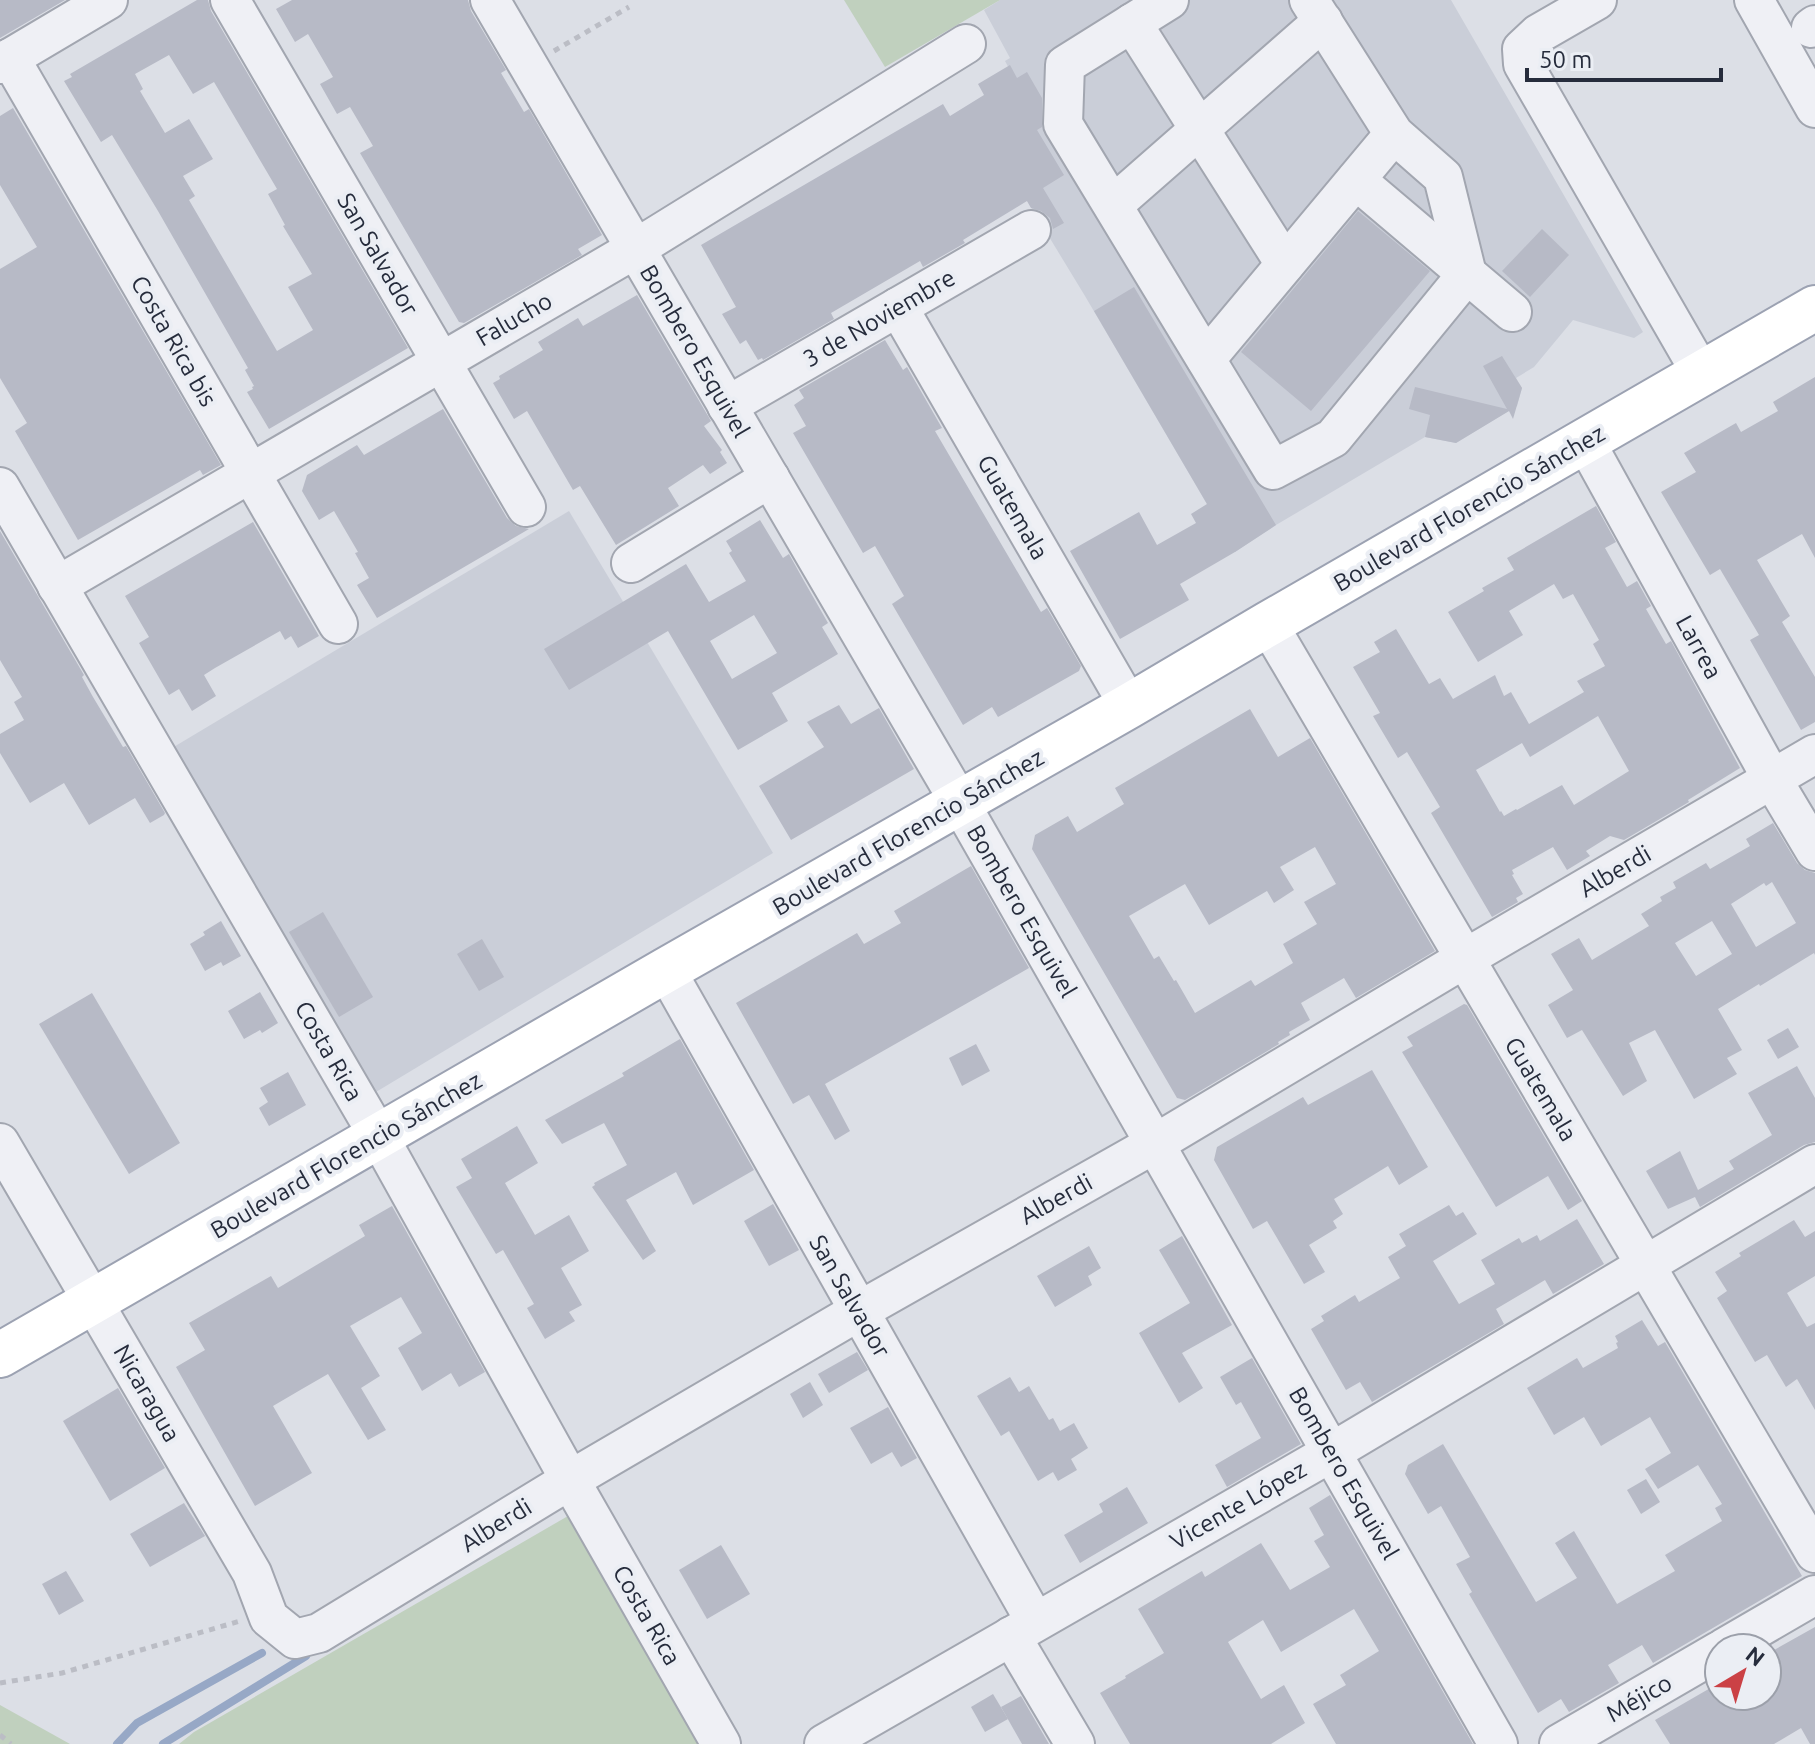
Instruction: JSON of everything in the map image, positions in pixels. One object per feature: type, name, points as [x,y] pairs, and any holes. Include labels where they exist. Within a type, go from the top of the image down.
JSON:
[{"type":"main road","name":"Boulevard Florencio Sánchez","points":[[0,1355],[1815,308]]},
{"type":"street","name":"San Salvador","points":[[230,0],[526,507]]},
{"type":"street","name":"Bombero Esquivel","points":[[490,0],[960,803],[1498,1744]]},
{"type":"street","points":[[1169,0],[1065,65],[1063,124],[1273,470],[1333,438],[1467,274]]},
{"type":"street","points":[[1597,0],[1538,34],[1522,49],[1523,64],[1701,373]]},
{"type":"street","points":[[1754,0],[1815,108]]},
{"type":"street","points":[[5,61],[101,2]]},
{"type":"street","points":[[1113,205],[1199,129],[1316,10],[1394,134],[1443,177],[1467,274]]},
{"type":"street","points":[[1132,23],[1285,264]]},
{"type":"street","name":"Falucho","points":[[57,586],[635,249],[966,44]]},
{"type":"street","name":"Costa Rica bis","points":[[5,61],[338,624]]},
{"type":"street","points":[[1206,359],[1394,134]]},
{"type":"street","points":[[1356,180],[1512,312]]},
{"type":"street","name":"3 de Noviembre","points":[[727,406],[1031,230]]},
{"type":"street","name":"Guatemala","points":[[898,307],[1129,706]]},
{"type":"street","name":"Larrea","points":[[1585,441],[1815,851]]},
{"type":"street","points":[[631,563],[770,478]]},
{"type":"street","name":"Costa Rica","points":[[0,487],[379,1137],[721,1744]]},
{"type":"street","name":"Guatemala","points":[[1268,624],[1815,1553]]},
{"type":"street","name":"Alberdi","points":[[282,1628],[319,1633],[570,1480],[859,1311],[1156,1143],[1815,754]]},
{"type":"street","name":"San Salvador","points":[[666,970],[859,1311],[1023,1629],[1075,1744]]},
{"type":"street","name":"Nicaragua","points":[[0,1143],[282,1628]]},
{"type":"street","name":"Vicente López","points":[[824,1744],[1332,1452],[1815,1164]]},
{"type":"street","points":[[1751,1632],[1815,1595]]},
{"type":"street","name":"Méjico","points":[[1559,1744],[1703,1660]]},
{"type":"path","points":[[547,55],[629,7]]},
{"type":"path","points":[[0,1683],[62,1673],[235,1622],[282,1628]]},
{"type":"path","points":[[0,1735],[11,1744]]},
{"type":"shaded area","points":[[1000,0],[1451,0],[1643,332],[1634,338],[1573,320],[1534,367],[1516,378],[1522,388],[1517,406],[1456,443],[1425,437],[1235,552],[995,148],[1038,122],[1005,61],[1010,58],[984,10]]},
{"type":"shaded area","points":[[569,511],[773,853],[371,1095],[167,751]]},
{"type":"green space","points":[[844,0],[1000,0],[885,67]]},
{"type":"green space","points":[[568,1516],[704,1744],[179,1744],[194,1732]]},
{"type":"green space","points":[[0,1705],[70,1744],[0,1744]]},
{"type":"building","points":[[0,0],[65,0],[0,38]]},
{"type":"building","points":[[197,0],[208,0],[211,11],[408,348],[269,429],[247,392],[254,386],[245,370],[248,368],[112,135],[101,142],[64,81],[72,77],[70,74]],"holes":[[[169,55],[193,94],[214,82],[277,189],[268,194],[312,274],[288,287],[313,330],[277,351],[189,200],[195,196],[183,176],[213,159],[189,119],[165,133],[140,91],[143,89],[135,74]]]},
{"type":"building","points":[[292,0],[468,0],[471,11],[506,70],[501,73],[524,112],[529,109],[602,235],[578,249],[582,255],[464,323],[459,322],[360,153],[373,146],[350,107],[337,114],[320,84],[333,77],[308,34],[295,42],[276,9]]},
{"type":"building","points":[[1010,65],[1017,78],[1027,72],[1042,98],[1042,127],[1037,130],[1064,175],[1043,188],[1064,223],[1053,229],[1050,218],[1031,208],[1027,201],[923,267],[920,261],[831,313],[834,319],[763,360],[758,360],[746,340],[740,344],[722,314],[736,307],[701,245],[943,104],[950,116],[984,95],[978,84]]},
{"type":"building","points":[[13,108],[221,465],[203,475],[200,470],[78,540],[15,431],[27,423],[0,378],[0,269],[37,247],[0,185],[0,116]]},
{"type":"building","points":[[1358,211],[1430,271],[1311,411],[1241,352]]},
{"type":"building","points":[[1542,229],[1569,255],[1530,297],[1502,271]]},
{"type":"building","points":[[1134,287],[1276,525],[1180,584],[1189,600],[1120,639],[1070,551],[1139,512],[1157,545],[1196,523],[1191,514],[1207,504],[1094,311]]},
{"type":"building","points":[[637,295],[711,421],[704,426],[722,450],[720,452],[727,463],[710,474],[703,465],[668,488],[679,506],[616,545],[580,486],[573,490],[527,411],[514,419],[493,383],[500,379],[499,376],[543,350],[538,342],[578,318],[583,326]]},
{"type":"building","points":[[885,340],[903,370],[907,367],[942,428],[935,431],[1041,612],[1047,608],[1081,666],[1079,671],[998,717],[992,707],[963,725],[892,604],[904,596],[875,546],[863,553],[793,433],[806,426],[794,405],[804,398],[799,390]]},
{"type":"building","points":[[1502,356],[1522,388],[1513,419],[1509,411],[1456,443],[1425,437],[1430,415],[1409,409],[1415,387],[1507,409],[1483,366]]},
{"type":"building","points":[[1815,377],[1815,558],[1802,534],[1757,560],[1790,616],[1782,622],[1815,677],[1815,722],[1801,730],[1750,640],[1759,635],[1720,569],[1710,575],[1661,492],[1696,472],[1684,453],[1736,423],[1741,432],[1778,411],[1773,402]]},
{"type":"building","points":[[443,409],[507,518],[516,526],[529,529],[377,618],[357,585],[369,578],[355,553],[358,552],[334,511],[319,520],[302,491],[307,475],[357,445],[364,455]]},
{"type":"building","points":[[1596,506],[1616,542],[1605,548],[1627,587],[1637,581],[1651,606],[1646,609],[1666,644],[1671,641],[1740,768],[1624,840],[1610,836],[1586,851],[1590,856],[1567,870],[1553,847],[1512,870],[1523,894],[1516,898],[1518,902],[1492,917],[1431,813],[1440,807],[1407,752],[1398,758],[1373,716],[1380,713],[1353,667],[1380,652],[1374,642],[1396,629],[1429,684],[1440,678],[1453,699],[1495,675],[1504,696],[1511,692],[1529,724],[1584,692],[1577,681],[1605,666],[1593,644],[1599,640],[1573,594],[1563,599],[1554,584],[1509,611],[1523,635],[1478,662],[1448,612],[1514,570],[1507,558]],"holes":[[[1598,716],[1629,771],[1574,805],[1562,785],[1504,816],[1476,770],[1522,743],[1530,757]]]},
{"type":"building","points":[[760,520],[783,558],[789,554],[828,623],[822,627],[838,654],[772,693],[788,721],[738,750],[668,631],[569,690],[544,649],[686,564],[709,602],[746,581],[729,553],[732,551],[726,541]],"holes":[[[754,615],[777,653],[732,679],[710,641]]]},
{"type":"building","points":[[253,522],[319,636],[298,648],[291,636],[285,640],[280,631],[215,668],[204,675],[216,696],[192,711],[179,689],[169,695],[139,643],[149,637],[125,596]]},
{"type":"building","points":[[0,531],[84,675],[82,677],[93,697],[165,813],[150,823],[135,798],[89,825],[64,783],[30,803],[0,753],[0,734],[24,720],[14,702],[22,697],[0,660]]},
{"type":"building","points":[[839,705],[851,724],[879,708],[914,769],[791,840],[759,786],[824,747],[807,722]]},
{"type":"building","points":[[1250,709],[1278,757],[1310,738],[1435,951],[1356,998],[1344,978],[1301,1003],[1310,1020],[1289,1032],[1290,1035],[1279,1044],[1185,1100],[1177,1098],[1032,849],[1035,835],[1068,816],[1077,832],[1124,804],[1115,788]],"holes":[[[1315,847],[1336,884],[1304,902],[1317,924],[1283,944],[1293,963],[1255,986],[1251,980],[1195,1013],[1159,956],[1154,959],[1129,916],[1185,884],[1209,925],[1267,891],[1274,903],[1294,890],[1280,867]]]},
{"type":"building","points":[[1773,823],[1797,863],[1815,873],[1815,955],[1718,1009],[1742,1050],[1727,1058],[1737,1074],[1694,1099],[1655,1030],[1629,1043],[1647,1081],[1623,1096],[1582,1030],[1567,1038],[1548,1005],[1573,990],[1551,954],[1579,938],[1592,960],[1649,926],[1641,914],[1676,888],[1673,882],[1706,863],[1710,869],[1750,846],[1746,839]],"holes":[[[1772,882],[1796,923],[1756,947],[1731,904],[1764,883],[1766,886]],[[1712,921],[1732,954],[1696,976],[1675,943]]]},
{"type":"building","points":[[971,866],[1029,968],[825,1084],[850,1131],[835,1140],[809,1095],[793,1104],[736,1003],[857,933],[864,944],[901,923],[894,911]]},
{"type":"building","points":[[323,912],[373,997],[339,1017],[289,932]]},
{"type":"building","points":[[221,921],[241,956],[205,971],[190,944]]},
{"type":"building","points":[[482,939],[504,977],[479,991],[457,954]]},
{"type":"building","points":[[260,992],[278,1023],[244,1039],[228,1011]]},
{"type":"building","points":[[92,993],[180,1143],[129,1174],[39,1024]]},
{"type":"building","points":[[1464,1004],[1582,1201],[1568,1210],[1548,1176],[1496,1207],[1402,1052],[1413,1046],[1407,1037]]},
{"type":"building","points":[[1788,1028],[1799,1047],[1778,1059],[1767,1040]]},
{"type":"building","points":[[680,1039],[754,1170],[693,1205],[676,1172],[626,1200],[656,1251],[643,1260],[592,1187],[627,1165],[604,1123],[562,1144],[545,1120],[624,1076],[622,1073]]},
{"type":"building","points":[[976,1044],[990,1071],[962,1086],[949,1058]]},
{"type":"building","points":[[1797,1066],[1815,1098],[1815,1142],[1804,1145],[1700,1207],[1695,1197],[1668,1209],[1646,1171],[1680,1151],[1698,1190],[1734,1169],[1729,1161],[1772,1135],[1748,1093]]},
{"type":"building","points":[[1372,1070],[1428,1167],[1399,1185],[1388,1166],[1334,1199],[1343,1214],[1333,1221],[1337,1228],[1309,1245],[1325,1272],[1304,1284],[1267,1221],[1253,1229],[1214,1160],[1217,1147],[1303,1097],[1308,1105]]},
{"type":"building","points":[[288,1072],[306,1105],[269,1126],[259,1108],[268,1102],[260,1088]]},
{"type":"building","points":[[517,1126],[538,1163],[505,1183],[535,1235],[569,1215],[589,1251],[561,1268],[582,1305],[569,1312],[575,1321],[545,1339],[527,1308],[534,1304],[503,1250],[496,1254],[456,1187],[472,1178],[461,1159]]},
{"type":"building","points":[[773,1204],[799,1250],[769,1266],[744,1221]]},
{"type":"building","points":[[1449,1205],[1456,1216],[1463,1212],[1477,1234],[1433,1261],[1459,1304],[1495,1284],[1481,1260],[1519,1238],[1522,1243],[1537,1235],[1540,1241],[1577,1219],[1604,1264],[1553,1294],[1545,1280],[1496,1309],[1504,1324],[1372,1402],[1360,1382],[1346,1390],[1311,1329],[1324,1321],[1321,1316],[1355,1295],[1359,1302],[1400,1278],[1388,1257],[1406,1246],[1399,1234]]},
{"type":"building","points":[[392,1206],[485,1372],[459,1387],[451,1373],[422,1391],[398,1348],[422,1333],[401,1297],[350,1326],[380,1376],[361,1388],[386,1430],[368,1440],[328,1374],[302,1389],[273,1406],[312,1473],[255,1506],[176,1367],[205,1350],[189,1323],[271,1276],[278,1288],[365,1236],[359,1225]]},
{"type":"building","points":[[1794,1220],[1805,1237],[1815,1231],[1815,1276],[1787,1293],[1807,1327],[1815,1323],[1815,1410],[1797,1379],[1786,1387],[1767,1355],[1755,1362],[1717,1298],[1727,1291],[1715,1272],[1741,1256],[1739,1253]]},
{"type":"building","points":[[1182,1236],[1232,1325],[1182,1353],[1203,1388],[1179,1403],[1139,1333],[1190,1303],[1159,1250]]},
{"type":"building","points":[[1089,1246],[1101,1268],[1088,1276],[1092,1285],[1055,1307],[1037,1276]]},
{"type":"building","points":[[1642,1320],[1658,1346],[1665,1342],[1802,1576],[1653,1663],[1642,1645],[1608,1665],[1619,1683],[1569,1712],[1561,1699],[1538,1713],[1469,1594],[1472,1592],[1456,1564],[1470,1557],[1441,1506],[1428,1514],[1405,1474],[1408,1465],[1443,1444],[1536,1602],[1577,1578],[1555,1543],[1574,1531],[1617,1604],[1675,1571],[1665,1555],[1722,1521],[1715,1508],[1722,1504],[1698,1465],[1658,1489],[1645,1469],[1671,1453],[1650,1417],[1601,1446],[1584,1417],[1554,1435],[1527,1388],[1577,1358],[1583,1368],[1618,1348],[1615,1336]]},
{"type":"building","points":[[857,1352],[868,1370],[829,1393],[818,1374]]},
{"type":"building","points":[[1252,1358],[1301,1444],[1227,1487],[1215,1465],[1261,1438],[1241,1402],[1236,1405],[1220,1377]]},
{"type":"building","points":[[1010,1377],[1019,1392],[1029,1386],[1049,1420],[1053,1418],[1060,1431],[1074,1423],[1088,1448],[1071,1459],[1077,1470],[1058,1481],[1053,1472],[1038,1481],[1009,1431],[1001,1436],[977,1396]]},
{"type":"building","points":[[810,1382],[823,1405],[803,1418],[790,1394]]},
{"type":"building","points":[[118,1388],[165,1468],[110,1501],[63,1421]]},
{"type":"building","points":[[888,1407],[917,1458],[901,1467],[892,1452],[871,1464],[850,1428]]},
{"type":"building","points":[[1646,1479],[1660,1502],[1641,1514],[1627,1490]]},
{"type":"building","points":[[1127,1487],[1148,1523],[1080,1563],[1064,1535],[1103,1512],[1099,1504]]},
{"type":"building","points":[[1330,1495],[1473,1744],[1336,1744],[1313,1704],[1346,1685],[1340,1675],[1379,1651],[1354,1609],[1281,1652],[1263,1620],[1228,1642],[1261,1699],[1284,1685],[1305,1723],[1271,1744],[1130,1744],[1100,1693],[1164,1653],[1138,1609],[1202,1571],[1205,1577],[1261,1543],[1290,1590],[1330,1567],[1314,1541],[1324,1535],[1309,1508]]},
{"type":"building","points":[[184,1503],[205,1536],[150,1567],[130,1534]]},
{"type":"building","points":[[721,1545],[750,1594],[707,1619],[679,1570]]},
{"type":"building","points":[[66,1571],[84,1601],[59,1615],[42,1584]]},
{"type":"building","points":[[1815,1627],[1815,1744],[1810,1744],[1801,1728],[1774,1744],[1670,1744],[1655,1720],[1703,1692],[1703,1712],[1783,1712],[1783,1645]]},
{"type":"building","points":[[993,1694],[1008,1719],[985,1732],[971,1707]]},
{"type":"building","points":[[1021,1696],[1049,1744],[1022,1744],[1001,1707]]},
{"type":"waterway","points":[[117,1744],[137,1723],[262,1653]]},
{"type":"waterway","points":[[163,1744],[306,1656]]}]
